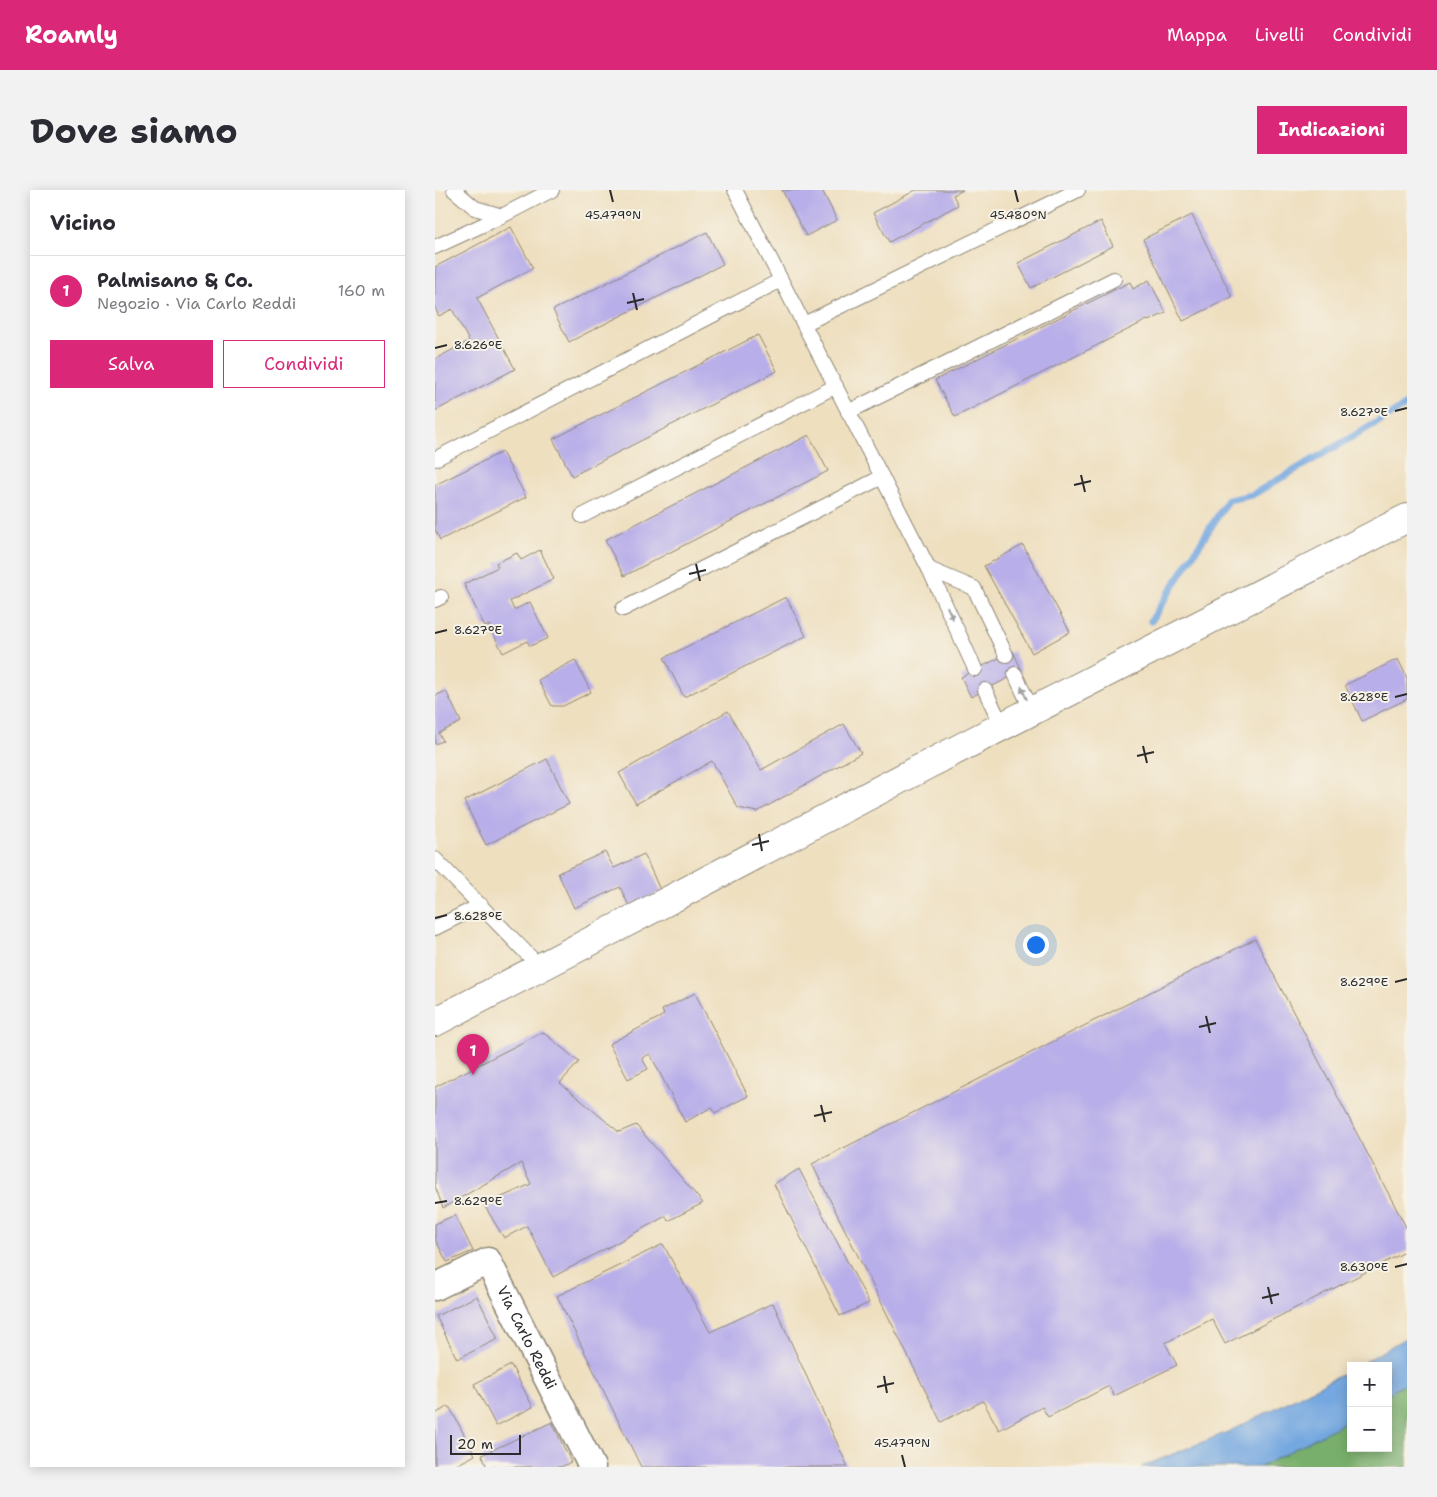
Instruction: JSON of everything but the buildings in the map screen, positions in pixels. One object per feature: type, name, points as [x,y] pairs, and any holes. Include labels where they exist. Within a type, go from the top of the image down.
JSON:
[{"type":"main road","points":[[435,1022],[1001,726],[1407,518]]},
{"type":"street","name":"Via Carlo Reddi","points":[[435,1287],[489,1261],[592,1467]]},
{"type":"lane","points":[[454,190],[475,208],[502,216]]},
{"type":"lane","points":[[435,247],[552,190]]},
{"type":"lane","points":[[735,190],[929,569],[975,669]]},
{"type":"lane","points":[[804,324],[1078,190]]},
{"type":"lane","points":[[848,412],[1114,279]]},
{"type":"lane","points":[[435,459],[781,280]]},
{"type":"lane","points":[[582,516],[835,386]]},
{"type":"lane","points":[[623,609],[882,477]]},
{"type":"lane","points":[[929,569],[974,588],[1006,655]]},
{"type":"lane","points":[[1015,674],[1032,711]]},
{"type":"lane","points":[[985,690],[1001,726]]},
{"type":"lane","points":[[435,859],[540,967]]},
{"type":"lane","points":[[435,928],[481,905]]},
{"type":"green space","points":[[1407,1382],[1407,1467],[1260,1467],[1347,1420],[1347,1452],[1392,1452],[1392,1391]]},
{"type":"water","points":[[1407,1337],[1407,1382],[1392,1391],[1392,1362],[1365,1362]]},
{"type":"water","points":[[1347,1372],[1347,1420],[1260,1467],[1141,1467],[1230,1431]]},
{"type":"waterway","points":[[1151,621],[1228,500],[1252,495],[1407,405]]},
{"type":"place","name":"Palmisano & Co.","points":[[473,1075]]}]
